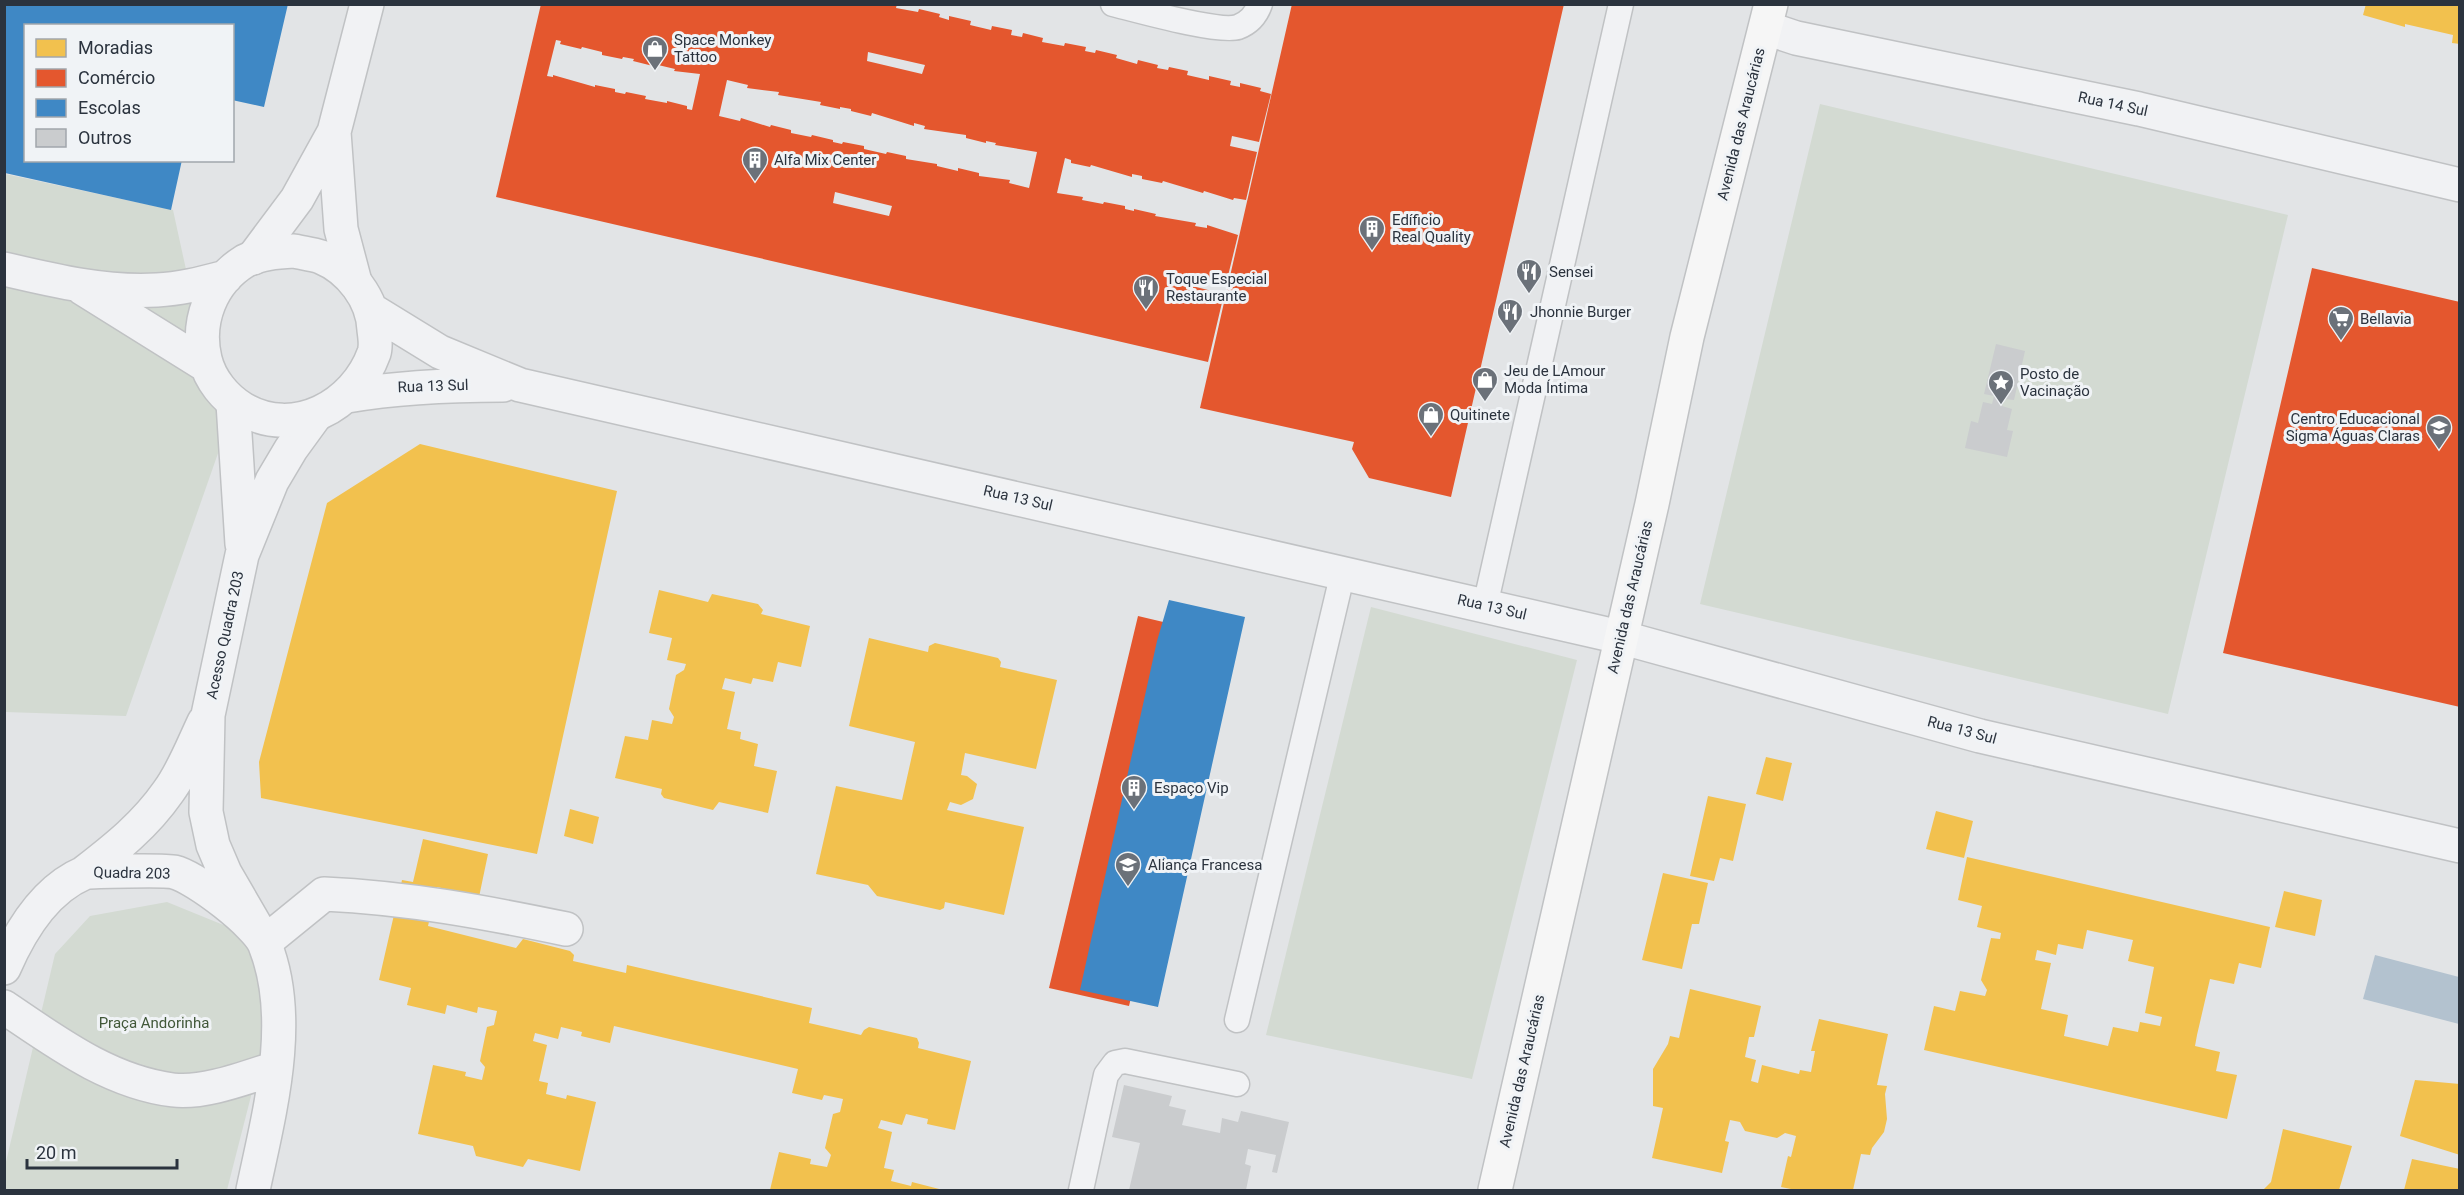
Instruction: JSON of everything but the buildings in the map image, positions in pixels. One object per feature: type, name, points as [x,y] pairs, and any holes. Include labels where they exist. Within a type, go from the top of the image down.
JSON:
[{"type":"main road","name":"Avenida das Araucárias","points":[[1495,1191],[1652,504],[1687,337],[1769,16]]},
{"type":"street","points":[[253,258],[297,199],[334,132],[366,4]]},
{"type":"street","name":"Rua 14 Sul","points":[[1769,16],[1796,38],[2139,109],[2460,185]]},
{"type":"street","points":[[334,132],[341,229],[362,295],[374,321],[375,351],[362,375],[346,396],[325,412],[300,420],[274,421],[252,414],[232,403],[217,386],[207,366],[202,344],[202,321],[211,298],[226,277],[253,258],[268,253],[294,251],[321,257],[362,295]]},
{"type":"street","points":[[4,269],[80,287],[156,291],[226,277]]},
{"type":"street","points":[[80,287],[207,366]]},
{"type":"street","name":"Rua 13 Sul","points":[[362,295],[440,352],[520,385],[1620,637],[1980,736],[2460,846]]},
{"type":"street","name":"Rua 13 Sul","points":[[346,396],[390,388],[434,385],[520,385]]},
{"type":"street","name":"Acesso Quadra 203","points":[[232,403],[242,555]]},
{"type":"street","name":"Acesso Quadra 203","points":[[265,942],[225,873],[213,845],[206,812],[208,715],[242,555],[272,481],[291,449],[315,416]]},
{"type":"street","name":"Acesso Quadra 203","points":[[85,872],[129,837],[170,790],[208,715]]},
{"type":"street","name":"Quadra 203","points":[[4,968],[27,922],[53,893],[85,872],[174,872],[206,889],[234,910],[265,942]]},
{"type":"street","points":[[254,1190],[276,1068],[278,995],[265,942],[324,894],[381,897],[471,909],[566,930]]},
{"type":"street","points":[[4,1007],[71,1053],[126,1078],[174,1090],[217,1086],[276,1068]]},
{"type":"lane","points":[[1113,4],[1206,26],[1236,28],[1250,21],[1260,4]]},
{"type":"lane","points":[[1485,606],[1621,4]]},
{"type":"lane","points":[[1237,1020],[1343,572]]},
{"type":"lane","points":[[1081,1191],[1106,1075],[1114,1063],[1125,1061],[1237,1084]]},
{"type":"green space","points":[[1820,104],[2288,215],[2168,714],[1700,604]]},
{"type":"green space","points":[[5,174],[173,210],[223,439],[126,716],[5,712]]},
{"type":"green space","points":[[1371,607],[1577,660],[1472,1079],[1266,1035]]},
{"type":"green space","name":"Praça Andorinha","points":[[167,902],[248,935],[274,1006],[227,1190],[5,1190],[5,1166],[55,954],[90,916]]},
{"type":"water","points":[[2375,955],[2459,977],[2459,1024],[2363,999]]},
{"type":"place","name":"Space Monkey Tattoo","points":[[655,72]]},
{"type":"place","name":"Alfa Mix Center","points":[[755,183]]},
{"type":"place","name":"Edíficio Real Quality","points":[[1372,252]]},
{"type":"place","name":"Sensei","points":[[1529,295]]},
{"type":"place","name":"Toque Especial Restaurante","points":[[1146,311]]},
{"type":"place","name":"Jhonnie Burger","points":[[1510,335]]},
{"type":"place","name":"Bellavia","points":[[2341,342]]},
{"type":"place","name":"Jeu de LAmour Moda Íntima","points":[[1485,403]]},
{"type":"place","name":"Posto de Vacinação","points":[[2001,406]]},
{"type":"place","name":"Quitinete","points":[[1431,438]]},
{"type":"place","name":"Centro Educacional Sigma Águas Claras","points":[[2439,451]]},
{"type":"place","name":"Espaço Vip","points":[[1134,811]]},
{"type":"place","name":"Aliança Francesa","points":[[1128,888]]}]
